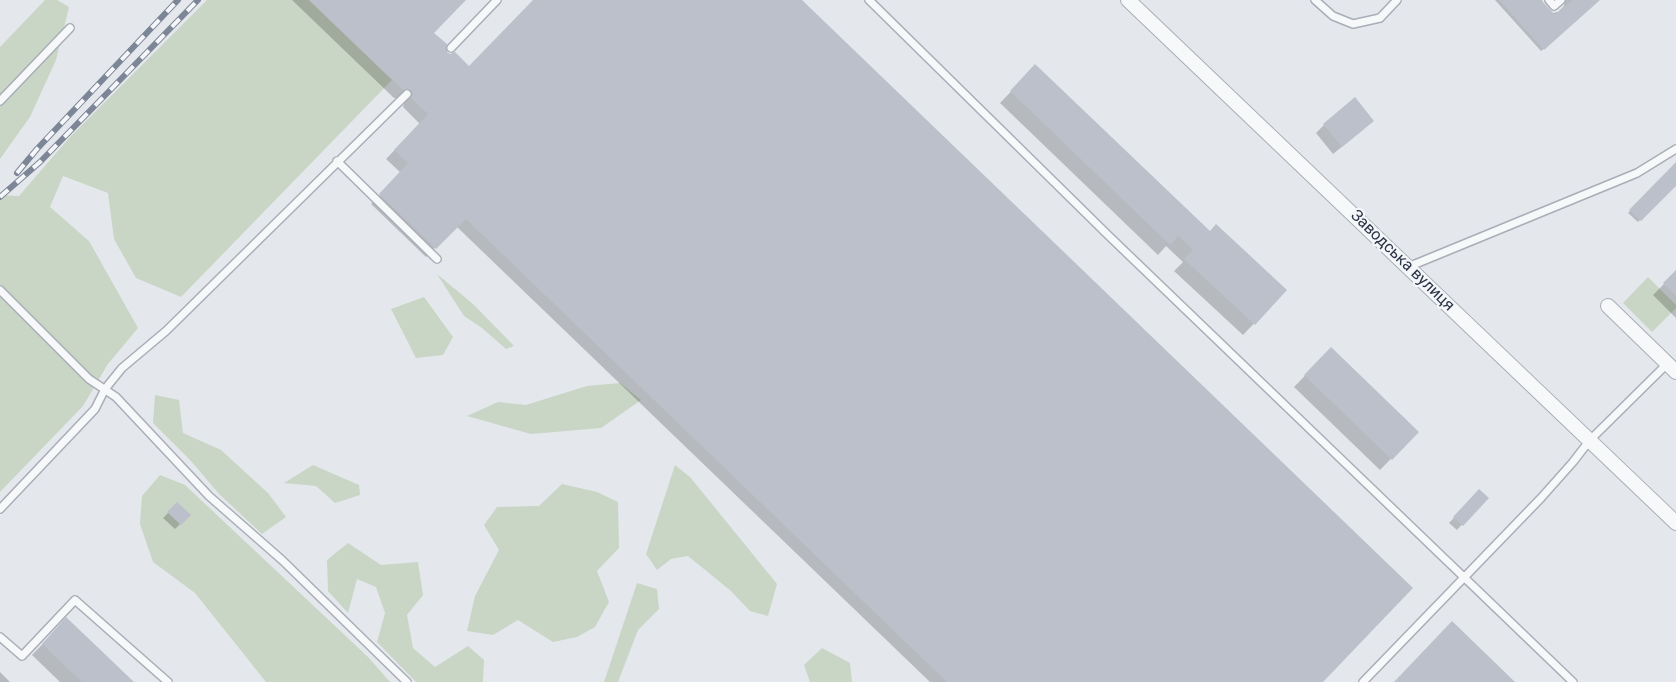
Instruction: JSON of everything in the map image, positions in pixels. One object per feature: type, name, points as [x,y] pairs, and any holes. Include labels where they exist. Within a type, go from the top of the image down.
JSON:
[{"type":"street","name":"Заводська вулиця","points":[[1128,0],[1676,523]]},
{"type":"street","points":[[1608,306],[1672,368]]},
{"type":"lane","points":[[451,48],[497,0]]},
{"type":"lane","points":[[868,0],[1573,682]]},
{"type":"lane","points":[[1315,0],[1333,16],[1353,24],[1380,18],[1397,0]]},
{"type":"lane","points":[[1549,0],[1554,6],[1561,0]]},
{"type":"lane","points":[[0,101],[70,28]]},
{"type":"lane","points":[[0,509],[95,409],[105,389],[122,369],[166,331],[407,94]]},
{"type":"lane","points":[[1408,267],[1637,173],[1676,149]]},
{"type":"lane","points":[[337,161],[437,259]]},
{"type":"lane","points":[[0,290],[89,379],[116,398],[209,496],[282,560],[407,682]]},
{"type":"lane","points":[[1363,682],[1541,498],[1590,440],[1672,368]]},
{"type":"lane","points":[[0,637],[22,656],[75,600],[168,682]]},
{"type":"green space","points":[[45,0],[57,0],[69,7],[56,60],[30,117],[0,159],[0,47]]},
{"type":"green space","points":[[207,0],[309,0],[392,80],[181,297],[136,278],[114,239],[108,193],[63,176],[50,207],[89,241],[138,328],[108,364],[83,406],[0,492],[0,195],[19,196],[70,137]]},
{"type":"green space","points":[[437,274],[473,304],[514,346],[506,349],[464,316]]},
{"type":"green space","points":[[1648,277],[1676,305],[1676,308],[1652,332],[1623,303]]},
{"type":"green space","points":[[424,297],[453,337],[443,355],[416,358],[391,309]]},
{"type":"green space","points":[[620,383],[641,400],[601,428],[531,434],[467,416],[498,402],[526,405],[587,386]]},
{"type":"green space","points":[[155,395],[179,400],[183,433],[221,450],[268,493],[286,517],[262,534],[219,494],[191,461],[153,423]]},
{"type":"green space","points":[[313,465],[359,485],[360,495],[335,503],[316,486],[284,483]]},
{"type":"green space","points":[[675,465],[690,477],[777,584],[768,616],[750,611],[731,591],[688,556],[671,559],[657,570],[646,554]]},
{"type":"green space","points":[[160,475],[185,485],[368,657],[390,682],[266,682],[195,593],[153,562],[140,524],[142,496]]},
{"type":"green space","points":[[562,484],[597,492],[618,502],[619,548],[597,571],[609,602],[595,627],[577,637],[553,642],[518,620],[493,635],[467,631],[475,596],[499,550],[484,525],[497,507],[539,506]]},
{"type":"green space","points":[[348,543],[381,565],[418,562],[423,595],[407,615],[413,648],[435,667],[468,646],[484,660],[483,682],[416,682],[377,642],[385,613],[376,587],[357,579],[348,613],[328,591],[327,560]]},
{"type":"green space","points":[[637,583],[657,589],[659,609],[638,630],[618,682],[604,682]]},
{"type":"green space","points":[[822,648],[850,663],[852,682],[810,682],[804,665]]},
{"type":"building","points":[[309,0],[466,0],[434,33],[447,44],[447,52],[450,54],[455,52],[469,66],[533,0],[802,0],[1413,588],[1323,682],[947,682],[466,219],[436,249],[379,194],[408,163],[394,150],[428,114],[411,98],[413,93],[411,90],[403,90]]},
{"type":"building","points":[[1499,0],[1541,0],[1555,15],[1573,0],[1600,0],[1544,50]]},
{"type":"building","points":[[1035,64],[1210,231],[1216,224],[1287,290],[1255,325],[1184,259],[1193,250],[1178,236],[1170,245],[1010,91]]},
{"type":"building","points":[[1355,97],[1374,121],[1342,147],[1323,124]]},
{"type":"building","points":[[1676,162],[1676,186],[1641,221],[1629,210]]},
{"type":"building","points":[[1676,270],[1676,296],[1663,283]]},
{"type":"building","points":[[1331,347],[1419,432],[1392,460],[1304,375]]},
{"type":"building","points":[[1479,489],[1489,498],[1463,526],[1453,517]]},
{"type":"building","points":[[177,502],[191,515],[181,525],[167,512]]},
{"type":"building","points":[[66,617],[134,682],[82,682],[42,644]]},
{"type":"building","points":[[1452,621],[1515,682],[1394,682]]},
{"type":"railway","points":[[17,173],[178,0]]},
{"type":"railway","points":[[0,197],[40,162],[198,0]]}]
